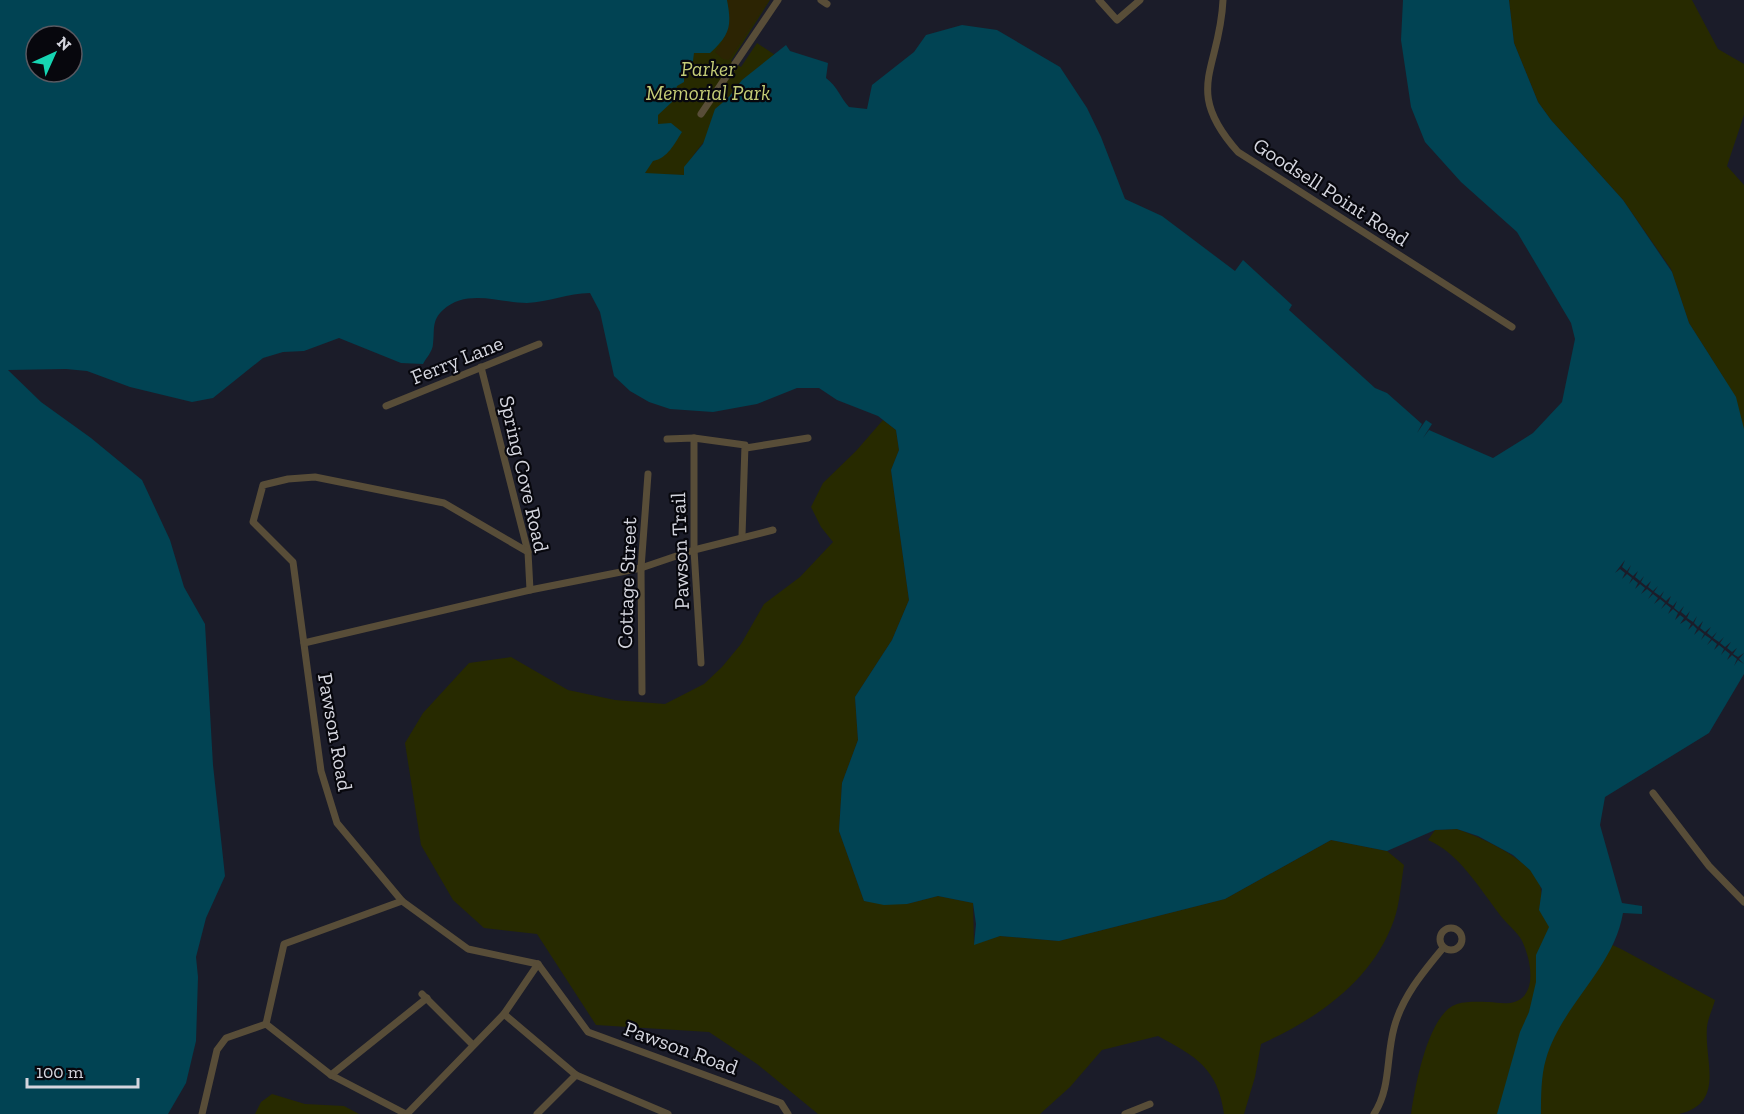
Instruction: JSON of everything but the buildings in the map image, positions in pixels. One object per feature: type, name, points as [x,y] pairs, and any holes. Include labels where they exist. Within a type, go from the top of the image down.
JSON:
[{"type":"street","points":[[701,114],[778,0]]},
{"type":"street","points":[[1099,0],[1117,20],[1140,0]]},
{"type":"street","name":"Goodsell Point Road","points":[[1223,0],[1207,99],[1216,122],[1238,152],[1512,327]]},
{"type":"street","name":"Ferry Lane","points":[[386,406],[539,344]]},
{"type":"street","name":"Spring Cove Road","points":[[481,367],[528,552],[530,590]]},
{"type":"street","points":[[667,440],[694,438],[745,444],[742,536]]},
{"type":"street","name":"Pawson Trail","points":[[694,438],[694,550],[701,663]]},
{"type":"street","points":[[746,448],[808,438]]},
{"type":"street","name":"Cottage Street","points":[[642,692],[641,568],[648,474]]},
{"type":"street","name":"Pawson Road","points":[[528,552],[444,503],[315,477],[270,482],[264,485],[253,522],[293,562],[321,771],[337,823],[402,901],[468,949],[538,964],[588,1032],[782,1103],[788,1114]]},
{"type":"street","points":[[304,643],[530,590],[641,568],[742,536],[773,530]]},
{"type":"street","points":[[1653,793],[1709,866],[1744,902]]},
{"type":"street","points":[[266,1024],[284,944],[402,901]]},
{"type":"street","points":[[1374,1114],[1384,1095],[1396,1020],[1414,985],[1443,948]]},
{"type":"street","points":[[266,1024],[331,1075],[406,1114],[504,1014],[538,964]]},
{"type":"street","points":[[331,1075],[425,996],[473,1045]]},
{"type":"street","points":[[504,1014],[576,1075],[668,1114]]},
{"type":"street","points":[[202,1114],[217,1050],[226,1038],[266,1024]]},
{"type":"street","points":[[537,1114],[576,1075]]},
{"type":"street","points":[[1125,1114],[1150,1104]]},
{"type":"green space","name":"Parker Memorial Park","points":[[719,0],[770,0],[731,61],[741,67],[757,43],[781,59],[710,134],[688,165],[684,175],[645,174],[652,121]]},
{"type":"green space","points":[[1509,0],[1692,0],[1718,49],[1744,64],[1744,115],[1727,166],[1744,185],[1744,523],[1725,380],[1689,323],[1671,269],[1623,200],[1551,120],[1538,102],[1514,43]]},
{"type":"green space","points":[[883,420],[896,430],[899,450],[891,470],[909,600],[892,640],[855,697],[858,740],[842,783],[839,831],[864,901],[907,904],[938,896],[973,903],[974,944],[1000,936],[1059,941],[1225,899],[1331,840],[1387,851],[1404,865],[1399,900],[1385,942],[1372,961],[1341,995],[1302,1023],[1261,1044],[1255,1077],[1244,1114],[1224,1114],[1216,1085],[1203,1065],[1194,1057],[1158,1036],[1102,1050],[1070,1087],[1040,1114],[818,1114],[757,1064],[709,1032],[596,1025],[537,934],[484,928],[453,900],[421,845],[405,743],[423,713],[469,663],[511,657],[568,690],[615,700],[665,704],[704,684],[741,644],[764,604],[800,577],[833,542],[821,527],[811,507],[823,483],[856,451]]},
{"type":"green space","points":[[1457,829],[1507,852],[1531,871],[1541,891],[1539,910],[1623,950],[1715,1000],[1707,1027],[1710,1079],[1703,1101],[1694,1108],[1679,1114],[1411,1114],[1425,1052],[1438,1021],[1447,1010],[1465,1002],[1508,1003],[1516,1001],[1524,996],[1530,983],[1529,960],[1519,936],[1459,863],[1450,854],[1428,840],[1435,830]]},
{"type":"green space","points":[[272,1094],[305,1104],[344,1106],[359,1114],[255,1114],[261,1102]]},
{"type":"sand","points":[[727,0],[769,0],[729,60],[723,59],[715,52],[728,28]]},
{"type":"water","points":[[0,0],[727,0],[729,23],[722,41],[710,53],[694,53],[692,68],[684,74],[684,82],[677,86],[672,102],[658,115],[658,124],[671,123],[682,132],[670,150],[663,157],[653,161],[645,173],[684,175],[684,167],[703,144],[715,109],[728,98],[742,80],[786,45],[790,51],[828,63],[826,78],[849,107],[867,109],[872,85],[914,52],[926,35],[962,25],[997,30],[1060,67],[1087,108],[1125,199],[1162,216],[1235,271],[1243,260],[1292,305],[1289,310],[1375,388],[1387,393],[1422,424],[1417,433],[1426,420],[1432,424],[1423,438],[1429,430],[1493,458],[1533,433],[1562,402],[1575,339],[1571,323],[1517,232],[1461,182],[1425,142],[1411,107],[1401,40],[1403,0],[1509,0],[1514,43],[1538,102],[1551,120],[1623,200],[1672,272],[1689,323],[1736,397],[1744,429],[1744,674],[1709,733],[1605,797],[1600,825],[1622,903],[1642,906],[1642,914],[1623,913],[1618,933],[1609,952],[1553,1040],[1543,1072],[1541,1114],[1497,1114],[1520,1032],[1529,1012],[1536,982],[1536,955],[1549,927],[1539,910],[1542,889],[1530,870],[1513,855],[1478,836],[1457,829],[1435,830],[1387,851],[1331,840],[1225,899],[1059,941],[1000,936],[974,945],[976,924],[973,903],[938,896],[907,904],[884,905],[864,901],[839,831],[842,783],[858,740],[855,697],[892,640],[909,600],[891,470],[899,450],[896,430],[878,416],[837,400],[819,388],[797,388],[757,404],[713,412],[670,409],[649,402],[630,391],[614,376],[600,312],[590,293],[527,303],[484,298],[462,300],[452,303],[439,314],[434,326],[433,347],[423,364],[401,363],[339,338],[304,351],[283,352],[263,358],[213,398],[192,402],[130,387],[87,371],[8,370],[41,402],[91,438],[142,480],[170,540],[184,587],[205,624],[213,765],[225,876],[206,918],[196,957],[198,977],[196,1041],[186,1083],[168,1114],[0,1114]]},
{"type":"pier","points":[[1625,560],[1622,567],[1627,571],[1631,565],[1628,572],[1633,576],[1638,571],[1635,577],[1640,581],[1644,576],[1641,582],[1646,586],[1651,581],[1648,587],[1653,591],[1658,586],[1654,592],[1660,596],[1664,591],[1661,597],[1666,601],[1671,596],[1668,603],[1673,606],[1677,601],[1674,608],[1679,612],[1684,606],[1681,612],[1686,616],[1690,611],[1687,618],[1693,622],[1697,616],[1694,623],[1698,627],[1703,621],[1700,628],[1705,632],[1711,627],[1707,633],[1712,637],[1717,632],[1713,638],[1719,642],[1724,637],[1720,643],[1725,647],[1731,642],[1727,648],[1732,652],[1737,648],[1733,654],[1738,657],[1744,653],[1739,659],[1744,664],[1738,660],[1734,666],[1737,659],[1732,655],[1727,660],[1730,654],[1725,650],[1721,655],[1724,649],[1719,645],[1714,650],[1717,644],[1712,640],[1707,645],[1711,639],[1705,635],[1701,640],[1704,634],[1699,630],[1694,635],[1697,629],[1693,625],[1688,630],[1691,624],[1686,620],[1680,624],[1684,618],[1680,615],[1675,620],[1678,613],[1673,609],[1668,614],[1671,608],[1666,604],[1661,609],[1665,603],[1660,599],[1654,604],[1658,598],[1653,594],[1648,599],[1652,593],[1647,589],[1641,594],[1645,588],[1640,584],[1635,589],[1638,583],[1633,579],[1629,584],[1632,578],[1627,574],[1622,579],[1625,573],[1620,569],[1615,573]]}]
